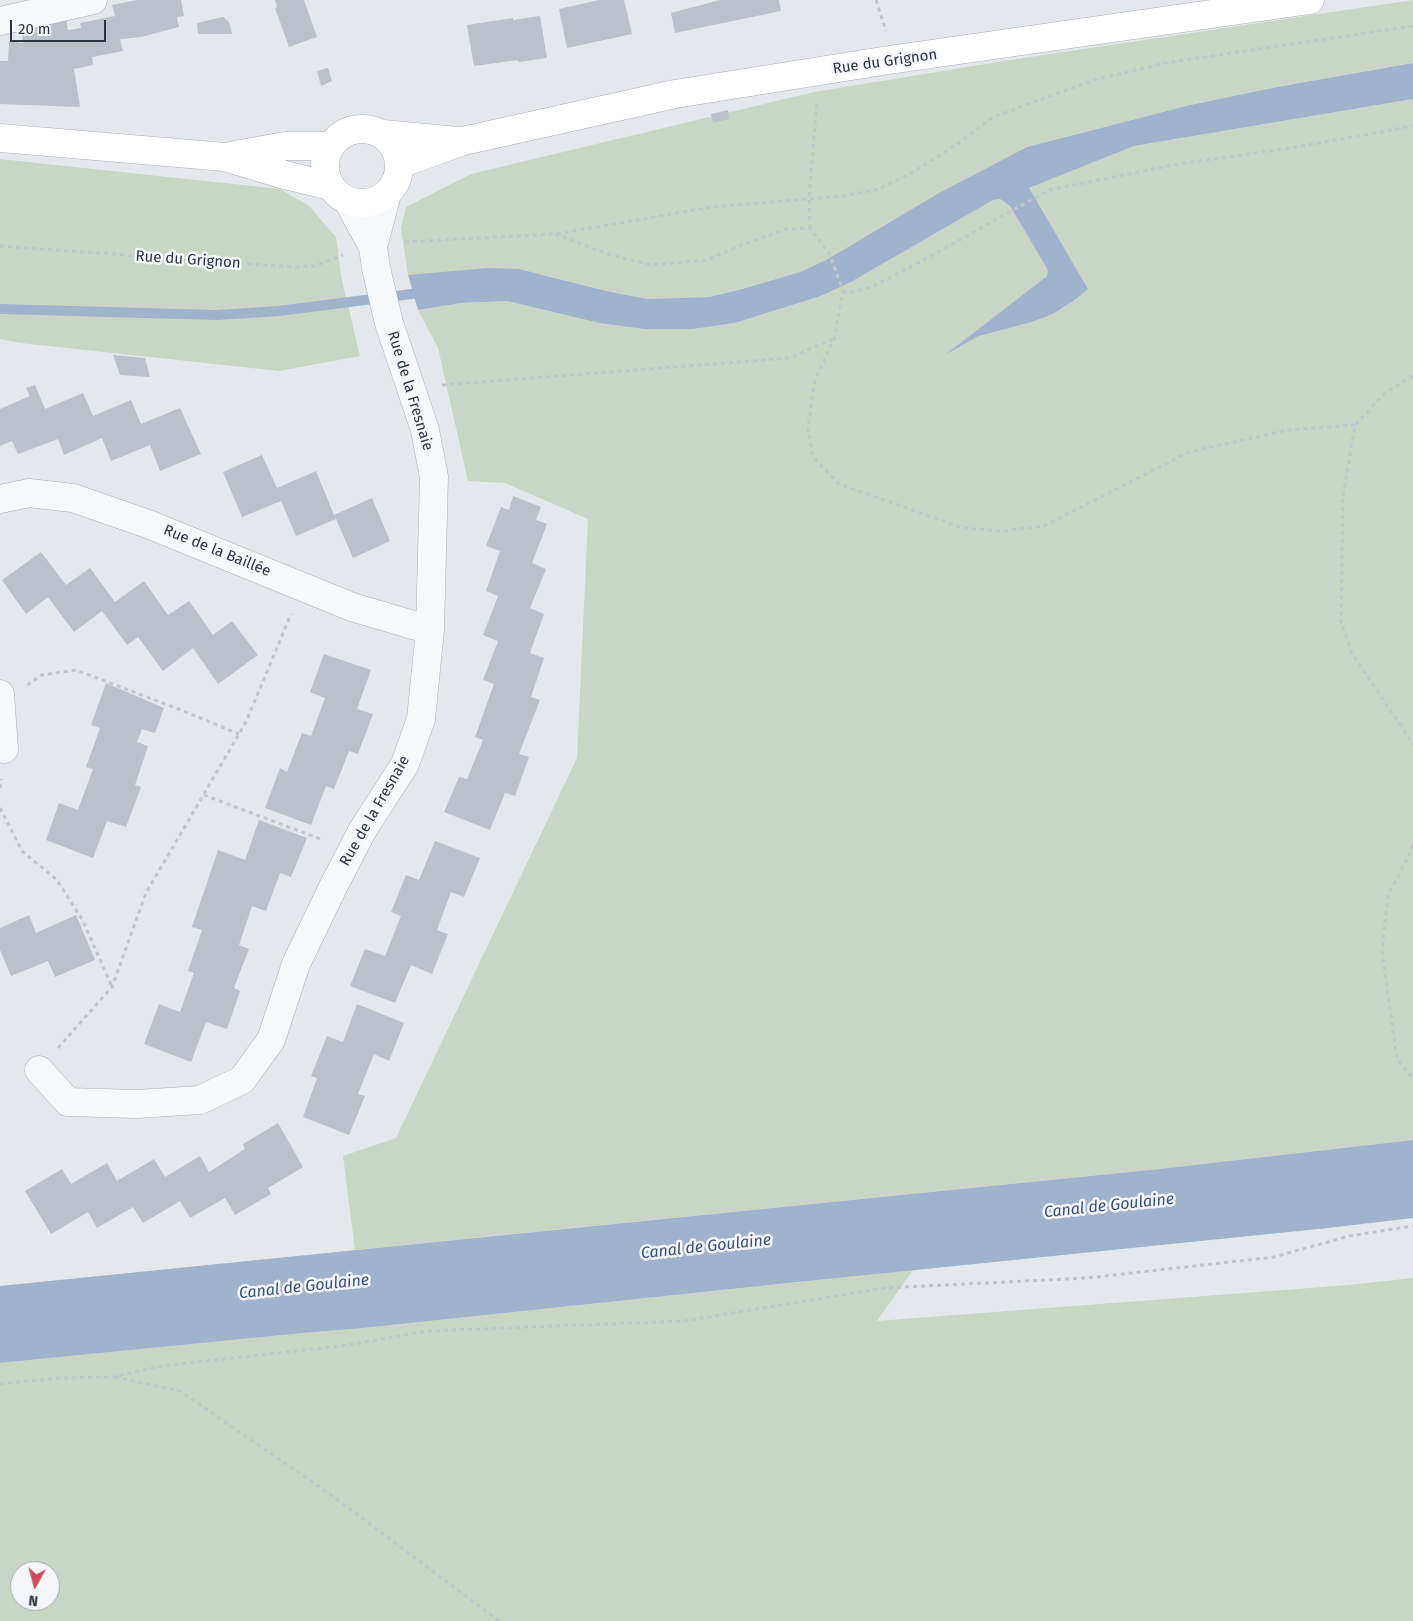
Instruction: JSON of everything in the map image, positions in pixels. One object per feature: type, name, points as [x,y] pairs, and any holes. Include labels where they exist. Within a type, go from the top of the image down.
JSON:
[{"type":"street","points":[[0,21],[93,0]]},
{"type":"street","name":"Rue du Grignon","points":[[400,164],[463,141],[675,94],[820,71],[1310,0]]},
{"type":"street","points":[[0,138],[225,157],[339,193],[358,203],[369,203],[379,200],[387,194],[395,186],[399,175],[398,152],[392,142],[383,134],[372,129],[360,128],[348,131],[338,137],[330,146],[324,166],[339,193]]},
{"type":"street","name":"Rue du Grignon","points":[[383,134],[463,141]]},
{"type":"street","points":[[225,157],[285,146],[330,146]]},
{"type":"street","name":"Rue de la Fresnaie","points":[[39,1070],[68,1102],[137,1104],[200,1100],[242,1080],[271,1040],[296,964],[352,850],[405,764],[418,728],[421,719],[430,630],[434,477],[425,430],[389,323],[375,257],[339,193]]},
{"type":"street","name":"Rue de la Fresnaie","points":[[375,257],[387,194]]},
{"type":"street","name":"Rue de la Baillée","points":[[0,499],[29,493],[73,498],[148,524],[352,607],[430,630]]},
{"type":"street","points":[[1,697],[4,749]]},
{"type":"path","name":"Rue du Grignon","points":[[0,246],[293,268],[314,266],[354,251],[375,257],[397,242],[555,234],[712,207],[844,196],[879,189],[915,172],[993,117],[1094,80],[1166,63],[1413,26]]},
{"type":"path","points":[[820,71],[809,198],[810,228],[830,254],[843,291],[834,339],[815,380],[808,428],[813,457],[839,484],[963,528],[1001,531],[1044,526],[1189,452],[1288,430],[1355,425]]},
{"type":"path","points":[[843,291],[848,293],[872,286],[940,251],[1049,190],[1178,164],[1297,147],[1413,126]]},
{"type":"path","points":[[555,234],[608,254],[652,265],[706,260],[787,229],[810,228]]},
{"type":"path","points":[[411,388],[789,358],[834,339]]},
{"type":"path","points":[[1413,376],[1386,393],[1355,425],[1342,496],[1340,622],[1352,653],[1413,744],[1413,749]]},
{"type":"path","points":[[39,1070],[112,988],[146,893],[246,722],[302,586]]},
{"type":"path","points":[[1,697],[42,676],[76,670],[239,734]]},
{"type":"path","points":[[204,795],[352,850]]},
{"type":"path","points":[[0,808],[22,851],[56,880],[83,921],[112,988]]},
{"type":"path","points":[[1413,845],[1388,895],[1382,951],[1397,1059],[1413,1079]]},
{"type":"path","points":[[0,1384],[58,1378],[113,1377],[162,1366],[348,1345],[427,1331],[684,1321],[884,1288],[1086,1278],[1274,1257],[1349,1236],[1413,1226]]},
{"type":"path","points":[[113,1377],[180,1392],[334,1497],[499,1621]]},
{"type":"green space","points":[[1413,0],[1413,63],[1277,87],[1190,105],[1027,147],[939,193],[826,260],[800,272],[741,289],[709,297],[648,299],[611,292],[540,274],[438,273],[408,275],[401,228],[406,207],[471,174],[814,92],[1010,60]]},
{"type":"green space","points":[[1413,99],[1413,1140],[1159,1169],[355,1250],[343,1156],[396,1138],[577,758],[588,519],[505,483],[468,481],[438,348],[418,310],[462,303],[507,301],[599,323],[644,329],[693,329],[735,323],[821,296],[851,282],[993,200],[1000,199],[1010,206],[1049,271],[1047,276],[949,353],[979,336],[1032,322],[1053,314],[1076,299],[1029,188],[1134,146]]},
{"type":"green space","points":[[0,159],[280,189],[309,206],[336,237],[341,276],[360,356],[279,371],[21,343],[0,339]]},
{"type":"green space","points":[[913,1270],[877,1321],[1349,1285],[1413,1278],[1413,1621],[0,1621],[0,1363]]},
{"type":"water","points":[[1413,63],[1413,99],[1134,146],[1029,188],[1088,289],[1053,314],[1032,322],[979,336],[945,355],[1047,276],[1048,270],[1010,206],[1000,199],[993,200],[851,282],[821,296],[735,323],[693,329],[644,329],[599,323],[507,301],[462,303],[418,310],[408,275],[488,268],[519,269],[611,292],[648,299],[709,297],[800,272],[826,260],[939,193],[1027,147],[1190,105],[1277,87]]},
{"type":"water","name":"Canal de Goulaine","points":[[1413,1140],[1413,1218],[363,1328],[0,1363],[0,1286],[1159,1169]]},
{"type":"building","points":[[137,0],[181,0],[184,16],[177,17],[179,27],[141,37],[120,39],[123,51],[92,57],[93,65],[74,69],[80,107],[0,104],[0,61],[8,61],[9,41],[23,43],[21,28],[66,17],[68,30],[81,28],[80,23],[115,16],[112,5]]},
{"type":"building","points":[[275,0],[304,0],[317,37],[289,47],[275,8],[277,7]]},
{"type":"building","points":[[599,0],[624,0],[632,34],[567,48],[559,9]]},
{"type":"building","points":[[720,0],[779,0],[781,11],[675,33],[671,13]]},
{"type":"building","points":[[540,16],[547,58],[474,66],[467,25]]},
{"type":"building","points":[[223,17],[229,22],[232,34],[198,34],[197,23]]},
{"type":"building","points":[[328,68],[332,81],[321,86],[317,71]]},
{"type":"building","points":[[728,110],[729,119],[713,123],[711,114]]},
{"type":"building","points":[[113,355],[145,358],[150,377],[120,375]]},
{"type":"building","points":[[35,385],[45,409],[83,393],[93,416],[131,400],[141,424],[180,408],[201,454],[160,471],[150,445],[111,461],[102,438],[64,455],[58,439],[18,454],[12,441],[0,446],[0,409],[30,396],[26,388]]},
{"type":"building","points":[[262,455],[277,488],[316,471],[334,515],[372,498],[390,541],[353,558],[336,519],[296,536],[281,501],[242,517],[223,472]]},
{"type":"building","points":[[513,496],[541,507],[536,520],[547,524],[532,563],[546,569],[530,608],[544,614],[530,653],[544,658],[531,697],[540,700],[519,754],[529,757],[515,796],[505,793],[490,830],[444,812],[459,777],[467,779],[483,740],[475,737],[494,684],[483,680],[498,641],[483,635],[498,596],[486,591],[500,551],[486,546],[501,507],[509,510]]},
{"type":"building","points":[[41,552],[66,585],[90,568],[115,602],[144,581],[168,615],[189,601],[213,635],[232,621],[258,655],[218,684],[193,648],[163,671],[138,637],[127,645],[102,611],[74,632],[48,597],[26,614],[2,580]]},
{"type":"building","points":[[324,654],[371,670],[357,709],[373,714],[358,754],[349,751],[334,789],[326,786],[311,825],[265,808],[280,768],[287,772],[302,733],[311,736],[325,698],[310,692]]},
{"type":"building","points":[[106,683],[164,708],[155,733],[142,729],[137,742],[148,746],[135,785],[141,787],[126,827],[107,821],[93,858],[46,840],[59,803],[78,810],[93,769],[86,767],[100,728],[91,725]]},
{"type":"building","points":[[259,820],[307,838],[291,877],[280,873],[266,911],[252,906],[239,945],[249,949],[234,988],[240,991],[227,1029],[206,1022],[191,1062],[144,1044],[159,1004],[180,1012],[194,973],[188,971],[202,930],[192,927],[218,850],[245,860]]},
{"type":"building","points":[[435,841],[480,858],[464,897],[451,892],[437,930],[448,934],[432,974],[411,965],[395,1003],[350,986],[365,949],[385,956],[401,916],[391,912],[406,875],[419,880]]},
{"type":"building","points":[[29,915],[36,933],[76,915],[95,960],[55,977],[48,961],[11,976],[0,950],[0,928]]},
{"type":"building","points":[[357,1004],[404,1023],[389,1061],[374,1054],[358,1094],[365,1096],[349,1135],[303,1117],[317,1078],[311,1076],[327,1036],[343,1042]]},
{"type":"building","points":[[278,1123],[303,1167],[268,1188],[271,1194],[235,1215],[225,1198],[190,1218],[180,1201],[143,1223],[133,1207],[97,1228],[88,1212],[51,1234],[25,1191],[62,1169],[71,1184],[107,1163],[117,1181],[154,1159],[165,1177],[200,1156],[209,1172],[245,1149],[243,1144]]},
{"type":"waterway","points":[[0,309],[217,315],[279,311],[427,292]]}]
